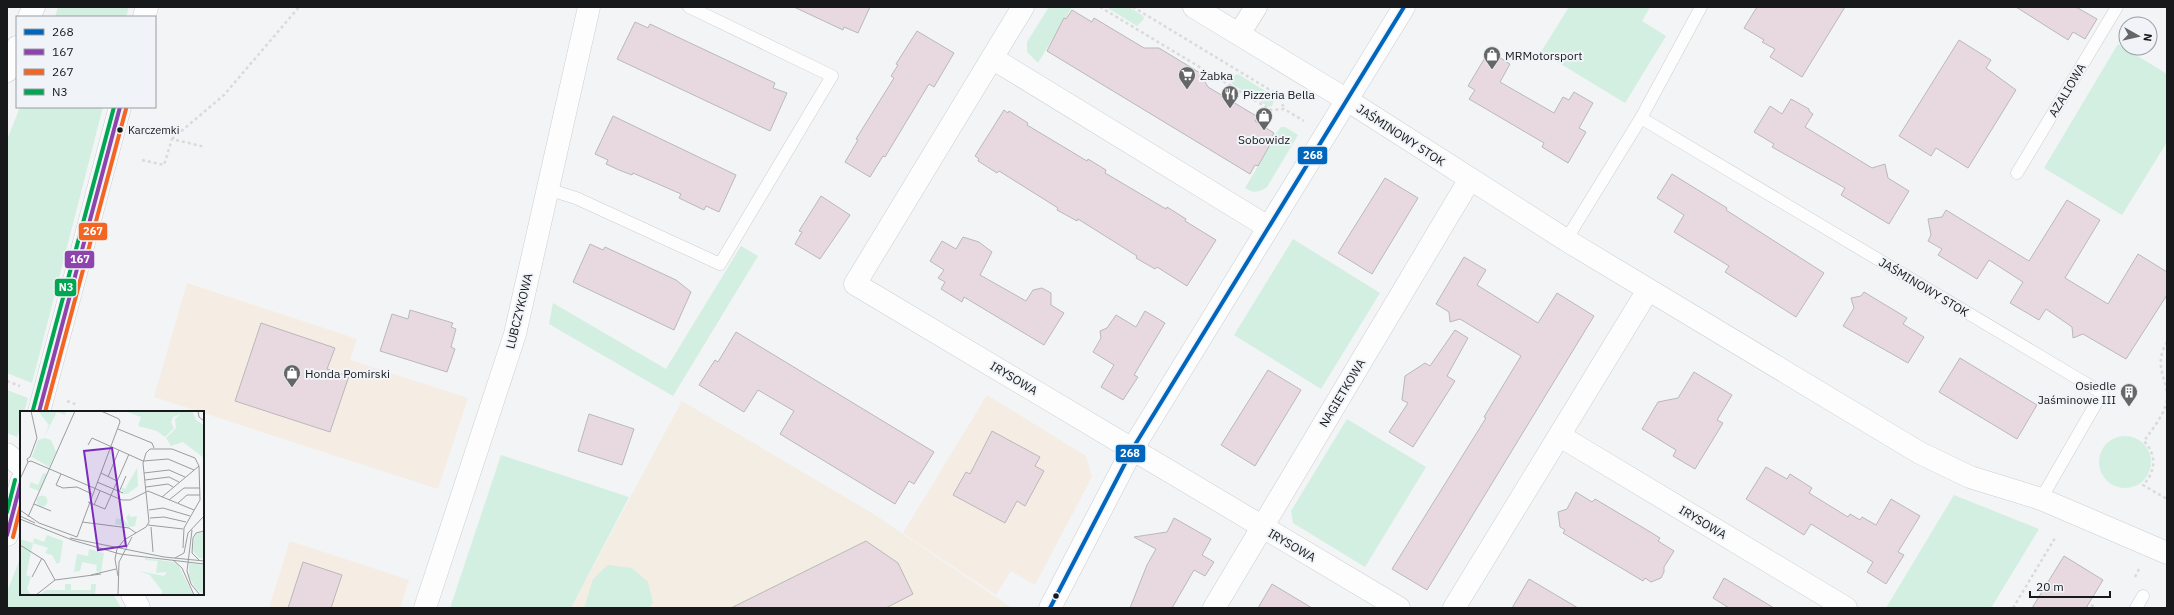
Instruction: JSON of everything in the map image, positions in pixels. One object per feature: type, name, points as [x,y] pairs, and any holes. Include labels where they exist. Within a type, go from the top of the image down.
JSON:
[{"type":"street","name":"LUBCZYKOWA","points":[[425,608],[515,334],[589,7]]},
{"type":"street","name":"IRYSOWA","points":[[1023,7],[855,284],[1133,448],[1262,528],[1399,608]]},
{"type":"street","name":"JAŚMINOWY STOK","points":[[1194,7],[1347,100],[1566,240],[1920,453],[1970,477],[2041,499],[2167,553]]},
{"type":"street","points":[[1239,34],[1256,7]]},
{"type":"street","points":[[1050,608],[1133,448],[1404,7]]},
{"type":"street","points":[[7,71],[16,49]]},
{"type":"street","points":[[992,58],[1268,227]]},
{"type":"street","points":[[39,411],[120,108]]},
{"type":"street","name":"NAGIETKOWA","points":[[1214,608],[1470,179]]},
{"type":"street","points":[[1454,608],[1648,290]]},
{"type":"street","name":"IRYSOWA","points":[[1560,436],[1846,608]]},
{"type":"street","points":[[7,454],[20,465]]},
{"type":"street","points":[[7,535],[20,486]]},
{"type":"street","points":[[132,595],[138,608]]},
{"type":"lane","points":[[547,188],[576,198],[720,264],[832,76],[689,7]]},
{"type":"lane","points":[[1566,240],[1642,118],[1701,7]]},
{"type":"lane","name":"AZALIOWA","points":[[2017,173],[2117,7]]},
{"type":"lane","name":"JAŚMINOWY STOK","points":[[1642,118],[2102,393],[2041,499]]},
{"type":"lane","points":[[2136,608],[2143,596]]},
{"type":"path","points":[[142,160],[164,165],[172,139],[224,95],[299,7]]},
{"type":"path","points":[[1100,7],[1271,110],[1284,109],[1310,124]]},
{"type":"path","points":[[1133,7],[1280,96],[1284,109]]},
{"type":"path","points":[[172,139],[205,147]]},
{"type":"path","points":[[2167,342],[2161,352],[2160,364],[2167,396],[2165,407],[2144,441],[2153,455],[2154,468],[2150,478],[2143,485],[2167,500]]},
{"type":"path","points":[[7,381],[22,387]]},
{"type":"path","points":[[2013,608],[2055,538]]},
{"type":"path","points":[[2091,605],[2096,608]]},
{"type":"shaded area","points":[[187,283],[357,339],[350,360],[468,398],[438,489],[204,413],[204,411],[197,411],[154,397]]},
{"type":"shaded area","points":[[987,395],[1086,456],[1092,477],[1035,585],[1011,571],[996,595],[903,533]]},
{"type":"shaded area","points":[[682,401],[872,513],[1012,608],[571,608]]},
{"type":"shaded area","points":[[290,541],[409,580],[400,608],[269,608]]},
{"type":"green space","points":[[58,7],[129,7],[126,16],[55,16]]},
{"type":"green space","points":[[1049,7],[1072,7],[1038,63],[1027,52],[1027,42]]},
{"type":"green space","points":[[1106,7],[1129,7],[1143,16],[1144,19],[1137,26]]},
{"type":"green space","points":[[1569,7],[1650,7],[1642,21],[1666,36],[1625,103],[1541,52]]},
{"type":"green space","points":[[2118,44],[2118,56],[2138,56],[2167,74],[2167,142],[2122,215],[2044,168]]},
{"type":"green space","points":[[1238,74],[1275,97],[1272,106],[1269,107],[1232,84],[1231,81],[1235,75]]},
{"type":"green space","points":[[20,108],[103,108],[32,383],[7,373],[7,140]]},
{"type":"green space","points":[[1281,127],[1285,127],[1298,135],[1267,187],[1259,191],[1248,190],[1245,188],[1271,144],[1269,142]]},
{"type":"green space","points":[[1293,239],[1380,293],[1321,389],[1234,335]]},
{"type":"green space","points":[[741,246],[758,256],[673,396],[549,324],[553,303],[666,369]]},
{"type":"green space","points":[[7,390],[28,398],[24,411],[20,411],[20,429],[17,437],[7,433]]},
{"type":"green space","points":[[1347,419],[1426,467],[1365,567],[1293,523],[1291,511]]},
{"type":"green space","points":[[2125,436],[2135,438],[2143,444],[2149,452],[2151,462],[2149,472],[2143,480],[2135,486],[2125,488],[2115,486],[2107,480],[2101,472],[2099,462],[2101,452],[2107,444],[2115,438]]},
{"type":"green space","points":[[501,455],[629,497],[571,608],[450,608]]},
{"type":"green space","points":[[1954,495],[2039,529],[1991,608],[1886,608]]},
{"type":"green space","points":[[20,559],[20,595],[114,595],[121,608],[8,608],[7,592]]},
{"type":"green space","points":[[608,565],[632,568],[648,582],[653,603],[649,608],[584,608],[593,579]]},
{"type":"building","points":[[794,7],[870,7],[858,33],[844,27],[843,30]]},
{"type":"building","points":[[1757,7],[1845,7],[1802,77],[1770,57],[1775,49],[1762,42],[1764,40],[1744,28]]},
{"type":"building","points":[[2016,7],[2076,7],[2097,19],[2085,39],[2073,32],[2068,40]]},
{"type":"building","points":[[1072,10],[1092,22],[1094,18],[1144,48],[1159,48],[1200,73],[1208,87],[1258,117],[1255,121],[1274,133],[1269,142],[1271,143],[1258,166],[1255,165],[1250,174],[1047,51],[1064,18],[1066,19]]},
{"type":"building","points":[[635,22],[648,28],[650,24],[775,83],[773,88],[787,93],[770,131],[617,59]]},
{"type":"building","points":[[917,31],[954,53],[934,87],[929,84],[885,157],[883,156],[870,177],[845,162],[858,140],[856,139],[894,78],[891,76],[898,65],[896,64]]},
{"type":"building","points":[[1959,40],[1991,60],[1986,68],[2016,90],[1968,168],[1936,148],[1931,156],[1899,136]]},
{"type":"building","points":[[1489,51],[1510,64],[1500,82],[1554,113],[1563,97],[1569,100],[1574,92],[1593,103],[1579,128],[1586,132],[1568,163],[1542,147],[1544,143],[1469,99],[1475,90],[1468,86]]},
{"type":"building","points":[[1791,99],[1809,109],[1809,111],[1813,114],[1805,127],[1872,168],[1885,164],[1888,178],[1909,191],[1889,224],[1841,195],[1845,188],[1772,147],[1774,144],[1754,132],[1770,106],[1782,114]]},
{"type":"building","points":[[1004,110],[1008,113],[1009,111],[1028,123],[1027,125],[1087,161],[1088,159],[1106,170],[1105,173],[1166,209],[1167,207],[1186,219],[1185,221],[1216,240],[1187,286],[1157,267],[1155,269],[1136,258],[1137,256],[1078,219],[1077,221],[1057,210],[1058,208],[999,171],[997,173],[978,161],[979,159],[975,156]]},
{"type":"building","points":[[613,116],[736,175],[719,212],[706,206],[704,210],[679,198],[681,194],[633,173],[632,175],[606,164],[608,160],[595,154]]},
{"type":"building","points":[[1672,174],[1727,208],[1726,210],[1824,273],[1796,317],[1725,272],[1729,266],[1674,232],[1684,215],[1657,198]]},
{"type":"building","points":[[1385,178],[1418,198],[1372,274],[1338,253]]},
{"type":"building","points":[[821,196],[850,215],[820,259],[795,244],[802,232],[799,231]]},
{"type":"building","points":[[2067,200],[2100,220],[2065,278],[2108,304],[2138,254],[2167,272],[2167,295],[2126,359],[2083,334],[2073,338],[2072,327],[2046,309],[2039,320],[2010,303],[2023,282],[1989,260],[1977,279],[1938,255],[1942,249],[1928,241],[1931,235],[1928,219],[1942,217],[1946,210],[2029,261]]},
{"type":"building","points":[[963,237],[979,242],[992,252],[980,275],[1026,301],[1033,290],[1042,288],[1051,293],[1051,305],[1064,313],[1044,345],[964,297],[962,302],[941,289],[945,282],[938,278],[944,270],[930,261],[942,241],[956,249]]},
{"type":"building","points":[[590,244],[603,250],[605,247],[676,280],[691,292],[674,330],[573,282]]},
{"type":"building","points":[[1464,257],[1486,270],[1477,285],[1538,323],[1557,293],[1594,316],[1427,590],[1392,569],[1486,418],[1484,417],[1521,356],[1460,319],[1450,322],[1449,312],[1436,304]]},
{"type":"building","points":[[1864,292],[1907,318],[1903,324],[1924,337],[1908,363],[1843,326],[1854,308],[1851,298],[1861,296]]},
{"type":"building","points":[[410,310],[453,323],[451,327],[456,329],[451,347],[455,349],[447,372],[380,351],[392,314],[408,319]]},
{"type":"building","points":[[1145,311],[1165,323],[1134,375],[1138,377],[1123,400],[1101,387],[1114,365],[1093,352],[1101,338],[1100,331],[1107,328],[1116,315],[1136,327]]},
{"type":"building","name":"Honda Pomirski","points":[[261,323],[335,348],[327,369],[349,376],[330,432],[235,401]]},
{"type":"building","points":[[1455,330],[1468,338],[1447,376],[1455,381],[1413,447],[1389,432],[1408,403],[1402,400],[1405,376],[1425,363],[1430,366]]},
{"type":"building","points":[[736,332],[934,452],[914,484],[909,481],[895,504],[780,434],[794,411],[758,390],[744,412],[699,385],[715,360],[718,362]]},
{"type":"building","points":[[1960,358],[2037,405],[2017,439],[1939,392]]},
{"type":"building","points":[[1268,370],[1301,390],[1255,466],[1221,445]]},
{"type":"building","points":[[1694,372],[1732,395],[1717,420],[1723,423],[1695,469],[1673,456],[1676,450],[1642,429],[1658,402],[1678,398]]},
{"type":"building","points":[[589,414],[634,429],[622,465],[578,451]]},
{"type":"building","points":[[992,431],[1040,457],[1035,466],[1044,471],[1025,506],[1017,501],[1005,523],[953,495],[966,472],[970,474]]},
{"type":"building","points":[[1766,467],[1787,479],[1790,474],[1812,488],[1809,493],[1848,517],[1850,514],[1860,520],[1862,517],[1876,525],[1891,499],[1920,516],[1898,552],[1904,555],[1886,584],[1867,572],[1873,562],[1811,524],[1804,535],[1746,499]]},
{"type":"building","points":[[1576,492],[1592,502],[1595,499],[1642,527],[1660,538],[1658,541],[1674,551],[1664,567],[1664,572],[1661,578],[1651,582],[1645,578],[1643,581],[1563,533],[1565,530],[1560,527],[1558,512],[1567,509]]},
{"type":"building","points":[[1174,518],[1211,539],[1202,555],[1214,562],[1205,576],[1194,570],[1172,608],[1130,608],[1147,565],[1156,549],[1134,537],[1167,532]]},
{"type":"building","points":[[866,541],[898,563],[913,594],[886,608],[731,608]]},
{"type":"building","points":[[2064,556],[2103,580],[2086,608],[2032,608]]},
{"type":"building","points":[[303,562],[342,575],[331,608],[288,608]]},
{"type":"building","points":[[1724,578],[1774,608],[1729,608],[1713,598]]},
{"type":"building","points":[[1529,579],[1578,608],[1512,608]]},
{"type":"building","points":[[1272,584],[1312,608],[1258,608]]},
{"type":"transit line","name":"268","points":[[1050,608],[1133,448],[1404,7]]},
{"type":"transit line","name":"N3","points":[[33,410],[114,108]]},
{"type":"transit line","name":"167","points":[[39,411],[120,108]]},
{"type":"transit line","name":"267","points":[[45,411],[126,109]]},
{"type":"transit line","name":"N3","points":[[7,512],[15,480]]},
{"type":"transit line","name":"167","points":[[7,535],[20,486]]},
{"type":"transit line","name":"267","points":[[13,537],[20,509]]},
{"type":"place","name":"MRMotorsport","points":[[1492,70]]},
{"type":"place","name":"Żabka","points":[[1187,90]]},
{"type":"place","name":"Pizzeria Bella","points":[[1230,109]]},
{"type":"place","name":"Karczemki","points":[[120,130]]},
{"type":"place","name":"Sobowidz","points":[[1264,131]]},
{"type":"place","name":"Honda Pomirski","points":[[292,388]]},
{"type":"place","name":"Osiedle Jaśminowe III","points":[[2129,407]]}]
